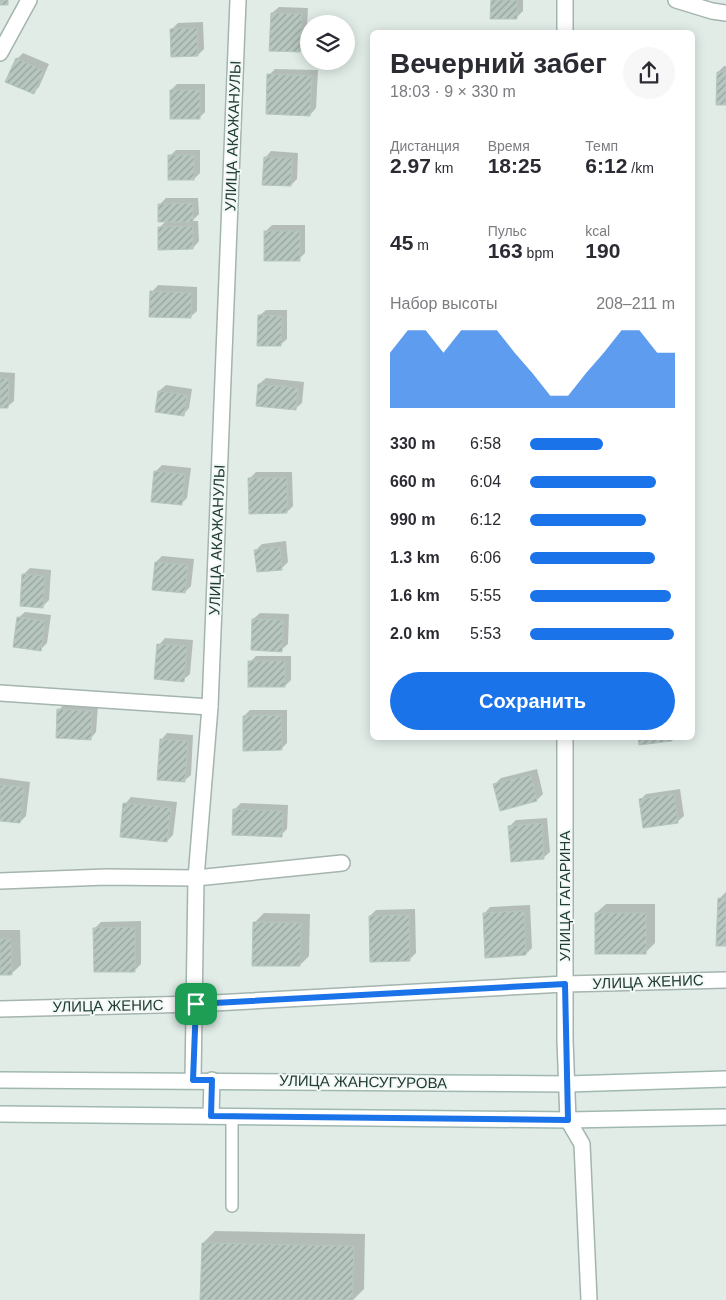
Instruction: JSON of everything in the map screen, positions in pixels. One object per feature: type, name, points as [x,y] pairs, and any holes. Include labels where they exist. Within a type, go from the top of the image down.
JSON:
[{"type":"street","points":[[0,54],[29,0]]},
{"type":"street","name":"УЛИЦА АКАЖАНУЛЫ","points":[[193,1080],[196,1004],[196,878],[210,707],[238,0]]},
{"type":"street","points":[[565,0],[565,30]]},
{"type":"street","points":[[676,0],[712,11],[726,13]]},
{"type":"street","points":[[0,693],[210,707]]},
{"type":"street","name":"УЛИЦА ГАГАРИНА","points":[[565,740],[565,1040],[568,1120]]},
{"type":"street","points":[[0,881],[106,877],[196,878],[342,863]]},
{"type":"street","name":"УЛИЦА ЖЕНИС","points":[[0,1009],[196,1004],[565,984],[726,980]]},
{"type":"street","name":"УЛИЦА ЖАНСУГУРОВА","points":[[0,1080],[568,1084],[726,1079]]},
{"type":"street","points":[[211,1116],[212,1080]]},
{"type":"street","points":[[0,1114],[568,1120],[726,1117]]},
{"type":"street","points":[[568,1120],[582,1144],[589,1300]]},
{"type":"lane","points":[[232,1117],[232,1206]]},
{"type":"building","points":[[0,0],[8,0],[8,5],[0,5]]},
{"type":"building","points":[[491,0],[517,0],[517,19],[490,19]]},
{"type":"building","points":[[271,13],[302,14],[300,15],[300,52],[269,51]]},
{"type":"building","points":[[197,28],[198,56],[171,57],[170,29]]},
{"type":"building","points":[[16,58],[44,71],[34,94],[5,82]]},
{"type":"building","points":[[717,72],[726,72],[726,105],[716,105]]},
{"type":"building","points":[[267,74],[312,76],[310,116],[266,114]]},
{"type":"building","points":[[170,90],[200,90],[200,119],[170,119]]},
{"type":"building","points":[[168,155],[194,155],[194,180],[168,180]]},
{"type":"building","points":[[264,157],[292,158],[291,186],[262,185]]},
{"type":"building","points":[[193,203],[193,222],[158,222],[158,204]]},
{"type":"building","points":[[193,226],[193,249],[158,250],[158,227]]},
{"type":"building","points":[[264,231],[300,231],[300,261],[264,261]]},
{"type":"building","points":[[150,291],[192,293],[191,318],[149,317]]},
{"type":"building","points":[[258,315],[282,316],[281,346],[257,346]]},
{"type":"building","points":[[0,378],[9,379],[8,408],[0,408]]},
{"type":"building","points":[[258,384],[298,388],[296,410],[256,406]]},
{"type":"building","points":[[158,391],[187,395],[184,416],[155,412]]},
{"type":"building","points":[[154,471],[185,474],[182,505],[151,502]]},
{"type":"building","points":[[248,478],[287,478],[287,513],[249,514]]},
{"type":"building","points":[[280,547],[282,570],[257,572],[254,550]]},
{"type":"building","points":[[155,562],[188,565],[185,593],[152,590]]},
{"type":"building","points":[[22,574],[45,576],[43,608],[20,606]]},
{"type":"building","points":[[17,617],[45,621],[41,651],[13,647]]},
{"type":"building","points":[[252,619],[283,620],[282,652],[251,650]]},
{"type":"building","points":[[157,644],[187,646],[184,682],[154,679]]},
{"type":"building","points":[[248,661],[285,661],[285,687],[248,687]]},
{"type":"building","points":[[57,709],[92,711],[91,740],[56,738]]},
{"type":"building","points":[[281,715],[282,750],[243,751],[243,716]]},
{"type":"building","points":[[160,739],[188,741],[185,782],[157,780]]},
{"type":"building","points":[[638,740],[672,740],[672,741],[639,745]]},
{"type":"building","points":[[531,775],[537,801],[500,811],[493,784]]},
{"type":"building","points":[[0,785],[24,787],[20,823],[0,821]]},
{"type":"building","points":[[674,794],[678,823],[643,828],[639,799]]},
{"type":"building","points":[[123,803],[171,808],[167,842],[120,837]]},
{"type":"building","points":[[233,809],[283,811],[282,837],[232,835]]},
{"type":"building","points":[[542,823],[544,859],[511,862],[508,826]]},
{"type":"building","points":[[718,898],[726,899],[726,946],[716,946]]},
{"type":"building","points":[[524,911],[526,955],[485,958],[483,913]]},
{"type":"building","points":[[595,913],[646,913],[646,954],[595,954]]},
{"type":"building","points":[[409,915],[410,961],[370,962],[369,916]]},
{"type":"building","points":[[253,922],[301,923],[300,966],[252,966]]},
{"type":"building","points":[[135,927],[135,972],[94,972],[93,928]]},
{"type":"building","points":[[0,939],[11,939],[12,975],[0,975]]},
{"type":"building","points":[[202,1243],[354,1246],[352,1300],[200,1300]]},
{"type":"route","points":[[565,984],[568,1120],[211,1116],[212,1080],[193,1080],[196,1004],[565,984]]}]
